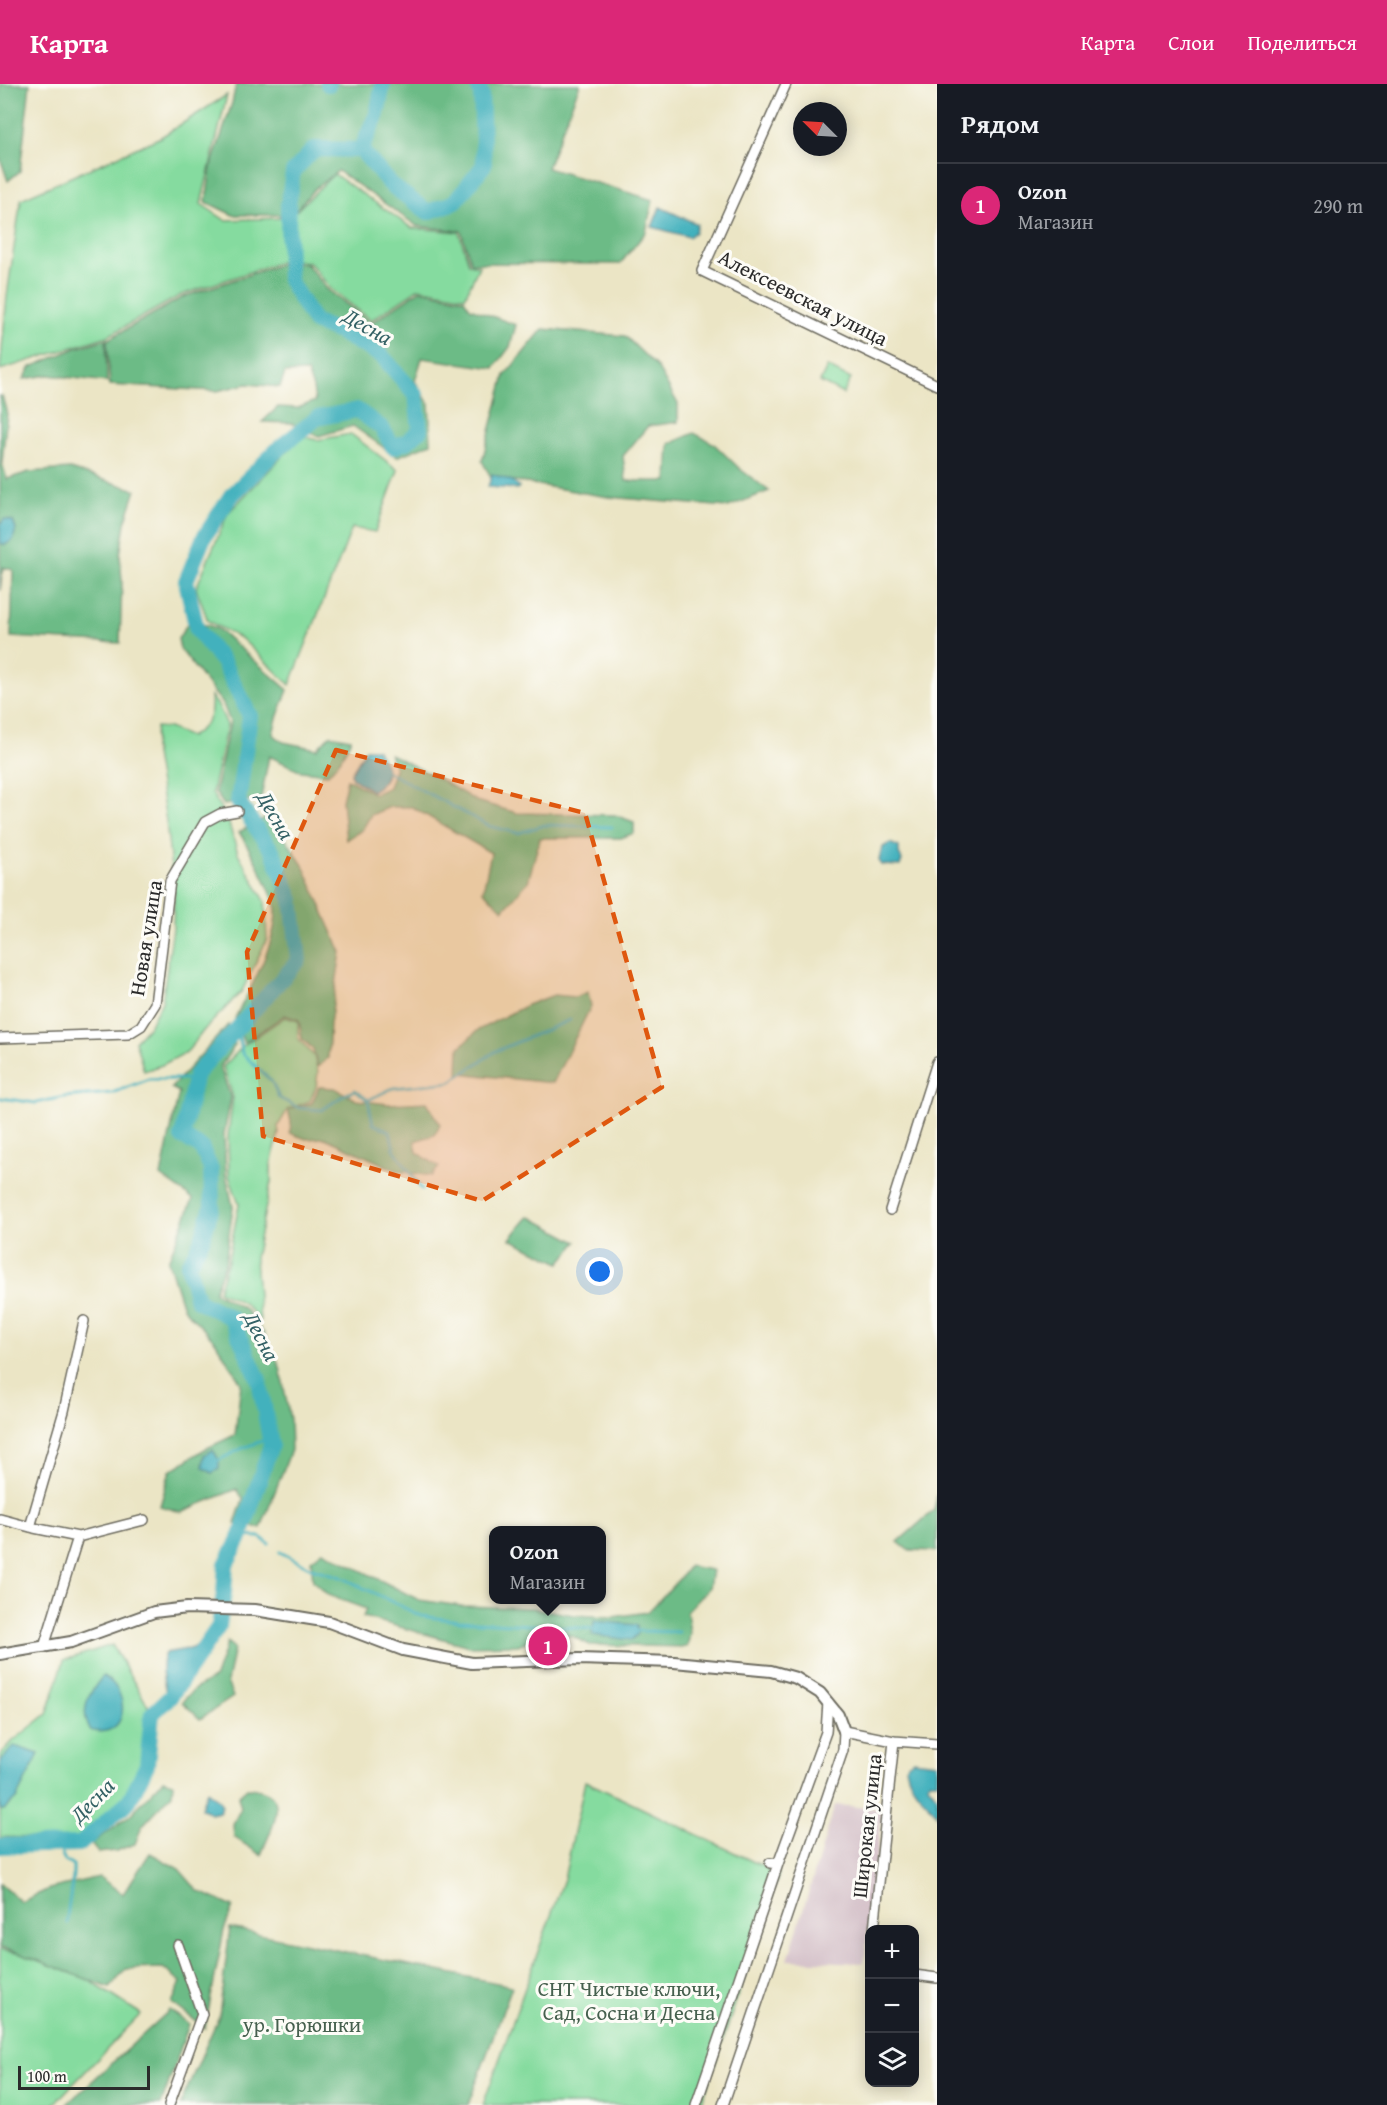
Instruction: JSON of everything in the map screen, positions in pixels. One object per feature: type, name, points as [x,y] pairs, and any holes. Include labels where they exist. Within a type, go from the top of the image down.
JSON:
[{"type":"street","name":"Алексеевская улица","points":[[786,84],[702,271],[937,385]]},
{"type":"street","name":"Новая улица","points":[[0,1038],[128,1034],[141,1026],[155,1004],[170,881],[205,822],[220,814],[237,811]]},
{"type":"street","points":[[890,1210],[937,1062]]},
{"type":"street","points":[[30,1527],[64,1411],[84,1321]]},
{"type":"street","points":[[0,1519],[78,1537],[144,1520]]},
{"type":"street","points":[[44,1647],[78,1537]]},
{"type":"street","points":[[0,1654],[71,1642],[154,1612],[187,1608],[255,1610],[329,1622],[402,1650],[472,1663],[579,1659],[674,1662],[771,1671],[796,1678],[820,1693],[838,1715],[844,1731],[843,1750],[723,2105]]},
{"type":"street","points":[[696,2105],[774,1864],[826,1732],[828,1702]]},
{"type":"street","name":"Широкая улица","points":[[844,1731],[894,1742],[874,1925]]},
{"type":"street","points":[[894,1742],[937,1743]]},
{"type":"street","points":[[169,2105],[202,2014],[178,1945]]},
{"type":"street","points":[[919,1976],[937,1978]]},
{"type":"highlighted area","points":[[336,750],[585,813],[662,1087],[482,1201],[263,1136],[247,952]]},
{"type":"shaded area","points":[[835,1805],[882,1809],[868,1925],[865,1925],[864,1963],[788,1960]]},
{"type":"green space","points":[[0,84],[30,84],[20,171],[8,181],[0,158]]},
{"type":"green space","points":[[236,84],[580,84],[547,168],[653,200],[646,232],[620,264],[471,263],[461,231],[417,226],[338,171],[314,189],[292,215],[233,215],[206,202],[211,167]]},
{"type":"green space","points":[[227,95],[201,204],[225,220],[284,218],[283,261],[181,295],[108,336],[0,370],[7,296],[21,199],[161,137]]},
{"type":"green space","points":[[334,174],[412,228],[459,232],[469,264],[479,266],[465,297],[419,288],[371,320],[331,289],[309,262],[294,261],[292,215]]},
{"type":"green space","points":[[306,263],[328,290],[371,323],[420,290],[464,299],[470,308],[516,325],[510,347],[494,368],[422,358],[415,381],[429,404],[431,443],[397,457],[353,426],[319,436],[291,423],[262,422],[278,407],[298,408],[315,401],[307,372],[285,373],[280,387],[247,384],[217,391],[110,385],[107,340],[183,297],[281,264]]},
{"type":"green space","points":[[543,329],[625,336],[657,367],[678,404],[678,422],[648,426],[623,456],[626,481],[667,481],[669,444],[694,433],[713,443],[740,469],[769,491],[728,507],[608,497],[491,477],[482,461],[505,375]]},
{"type":"green space","points":[[106,339],[107,382],[48,375],[24,379],[31,367],[76,348]]},
{"type":"green space","points":[[827,367],[851,379],[843,394],[820,382]]},
{"type":"green space","points":[[0,396],[2,396],[7,414],[2,463],[7,479],[29,472],[70,469],[136,490],[125,523],[120,555],[122,581],[120,643],[11,637],[13,570],[3,567],[0,591]]},
{"type":"green space","points":[[351,434],[398,470],[375,532],[352,528],[290,685],[242,639],[208,621],[196,588],[228,513],[302,436],[317,440]]},
{"type":"green space","points":[[187,624],[208,625],[218,629],[288,690],[273,734],[283,742],[317,749],[330,735],[351,739],[341,759],[328,774],[301,771],[269,756],[261,798],[224,805],[215,792],[230,722],[223,704],[180,649],[178,639]]},
{"type":"green space","points":[[211,696],[227,725],[212,793],[228,821],[238,853],[265,901],[267,939],[242,991],[204,1030],[187,1052],[144,1071],[135,1041],[149,1026],[162,1002],[173,928],[174,895],[166,821],[154,748],[156,727],[169,728],[190,737],[208,721]]},
{"type":"green space","points":[[390,754],[436,777],[476,801],[517,813],[615,815],[634,822],[634,833],[621,838],[540,838],[528,882],[503,910],[483,891],[491,853],[412,807],[390,807],[371,815],[362,830],[346,840],[342,801],[347,779],[374,794],[389,787],[395,769]]},
{"type":"green space","points":[[270,815],[303,865],[341,952],[330,1024],[328,1058],[318,1067],[313,1049],[302,1039],[299,1020],[285,1015],[244,1043],[235,1018],[267,952],[272,938],[276,911],[267,884],[239,832]]},
{"type":"green space","points":[[588,992],[591,1006],[553,1083],[458,1073],[459,1048],[478,1030],[527,1005],[554,995],[575,997]]},
{"type":"green space","points":[[285,1017],[298,1021],[298,1038],[314,1056],[318,1072],[316,1087],[310,1101],[288,1109],[278,1126],[279,1133],[271,1164],[271,1182],[255,1258],[260,1321],[244,1303],[218,1291],[228,1261],[239,1204],[229,1176],[228,1135],[233,1097],[223,1067],[244,1045]]},
{"type":"green space","points":[[228,1025],[235,1045],[220,1067],[231,1098],[224,1134],[226,1175],[233,1207],[225,1264],[214,1292],[245,1309],[265,1335],[280,1367],[290,1419],[291,1450],[261,1528],[235,1524],[243,1499],[237,1489],[181,1512],[160,1506],[170,1471],[205,1449],[235,1435],[241,1383],[215,1341],[183,1308],[168,1261],[193,1199],[161,1176],[179,1092],[171,1088]]},
{"type":"green space","points":[[319,1087],[335,1088],[356,1100],[388,1104],[427,1102],[440,1124],[435,1135],[415,1141],[417,1152],[439,1167],[432,1176],[398,1171],[325,1138],[306,1139],[290,1133],[291,1122],[288,1109],[312,1103]]},
{"type":"green space","points":[[529,1216],[577,1242],[560,1263],[510,1239]]},
{"type":"green space","points":[[937,1495],[937,1551],[908,1550],[898,1542],[934,1510]]},
{"type":"green space","points":[[323,1551],[419,1600],[461,1606],[533,1608],[575,1615],[613,1617],[648,1612],[689,1566],[712,1570],[709,1588],[687,1611],[690,1634],[687,1647],[590,1645],[572,1636],[542,1635],[518,1645],[469,1646],[363,1617],[366,1609],[328,1595],[313,1581],[311,1560]]},
{"type":"green space","points":[[227,1642],[234,1648],[227,1682],[233,1697],[200,1719],[182,1702],[193,1690],[215,1677]]},
{"type":"green space","points":[[112,1645],[148,1706],[142,1766],[124,1799],[78,1839],[0,1837],[0,1755],[13,1741],[47,1714],[64,1660]]},
{"type":"green space","points":[[163,1780],[173,1783],[172,1794],[142,1826],[135,1844],[116,1851],[98,1853],[91,1844],[130,1815]]},
{"type":"green space","name":"СНТ Чистые ключи, Сад, Сосна и Десна","points":[[585,1781],[779,1874],[701,2105],[483,2105],[564,1879]]},
{"type":"green space","points":[[247,1788],[262,1790],[276,1803],[274,1822],[261,1855],[234,1837],[233,1824],[241,1808],[238,1796]]},
{"type":"green space","points":[[150,1853],[179,1869],[198,1891],[233,1907],[224,1930],[205,2028],[172,2003],[181,1982],[163,1968],[126,1969],[110,1988],[0,1948],[0,1883],[21,1902],[49,1889],[99,1877],[123,1894]]},
{"type":"green space","name":"ур. Горюшки","points":[[230,1928],[512,1986],[468,2105],[180,2105],[219,2016]]},
{"type":"green space","points":[[0,1950],[59,1961],[141,2014],[53,2105],[0,2105]]},
{"type":"green space","points":[[170,2010],[189,2024],[161,2105],[66,2105]]},
{"type":"water","points":[[660,207],[697,224],[695,232],[689,237],[652,227]]},
{"type":"water","points":[[492,474],[512,481],[519,487],[517,489],[488,487]]},
{"type":"water","points":[[4,519],[13,521],[16,529],[13,540],[5,545],[0,543],[0,525]]},
{"type":"water","points":[[366,749],[376,749],[384,761],[387,772],[383,781],[372,791],[352,778],[351,773]]},
{"type":"water","points":[[890,843],[899,847],[902,860],[900,866],[881,865],[879,860],[883,847]]},
{"type":"water","points":[[213,1450],[219,1460],[219,1469],[212,1473],[203,1467],[204,1455]]},
{"type":"water","points":[[594,1621],[637,1625],[638,1634],[631,1640],[592,1635]]},
{"type":"water","points":[[214,1633],[167,1699],[162,1670],[165,1653],[193,1648]]},
{"type":"water","points":[[103,1676],[113,1683],[119,1693],[122,1713],[119,1722],[112,1728],[103,1731],[90,1730],[85,1715],[87,1701]]},
{"type":"water","points":[[14,1746],[39,1754],[16,1799],[4,1810],[0,1810],[0,1762]]},
{"type":"water","points":[[913,1760],[937,1763],[937,1781],[929,1781],[928,1785],[937,1796],[937,1815],[909,1779],[906,1765]]},
{"type":"water","points":[[207,1791],[219,1800],[222,1806],[219,1812],[211,1814],[201,1808]]},
{"type":"waterway","points":[[361,150],[377,114],[383,84]]},
{"type":"waterway","name":"Десна","points":[[0,1846],[80,1844],[129,1801],[147,1765],[152,1714],[170,1697],[219,1626],[226,1564],[241,1536],[271,1445],[259,1380],[231,1318],[197,1300],[188,1265],[202,1240],[212,1206],[211,1169],[201,1147],[182,1137],[196,1074],[299,960],[292,900],[273,852],[238,802],[250,716],[223,662],[197,630],[186,581],[204,537],[230,497],[280,447],[317,418],[357,410],[382,428],[393,447],[408,441],[420,430],[416,395],[382,356],[337,331],[314,322],[289,280],[288,205],[293,172],[314,149],[361,150],[391,185],[428,212],[455,202],[484,165],[481,93],[477,84]]},
{"type":"waterway","points":[[388,772],[489,826],[518,833],[545,825],[612,827]]},
{"type":"waterway","points":[[368,1100],[393,1088],[450,1082],[496,1051],[570,1020]]},
{"type":"waterway","points":[[237,1029],[242,1053],[272,1082],[279,1098],[299,1108],[322,1110],[355,1090],[368,1100],[373,1124],[390,1131],[394,1149],[422,1190]]},
{"type":"waterway","points":[[0,1098],[36,1103],[64,1097],[112,1093],[149,1079],[196,1079]]},
{"type":"waterway","points":[[219,1460],[270,1438]]},
{"type":"waterway","points":[[241,1536],[260,1537],[269,1544]]},
{"type":"waterway","points":[[280,1552],[311,1568],[341,1577],[421,1616],[459,1621],[596,1629]]},
{"type":"waterway","points":[[635,1631],[679,1632]]},
{"type":"waterway","points":[[58,1845],[65,1861],[73,1866],[67,1923]]},
{"type":"place","name":"Ozon","points":[[548,1646]]}]
